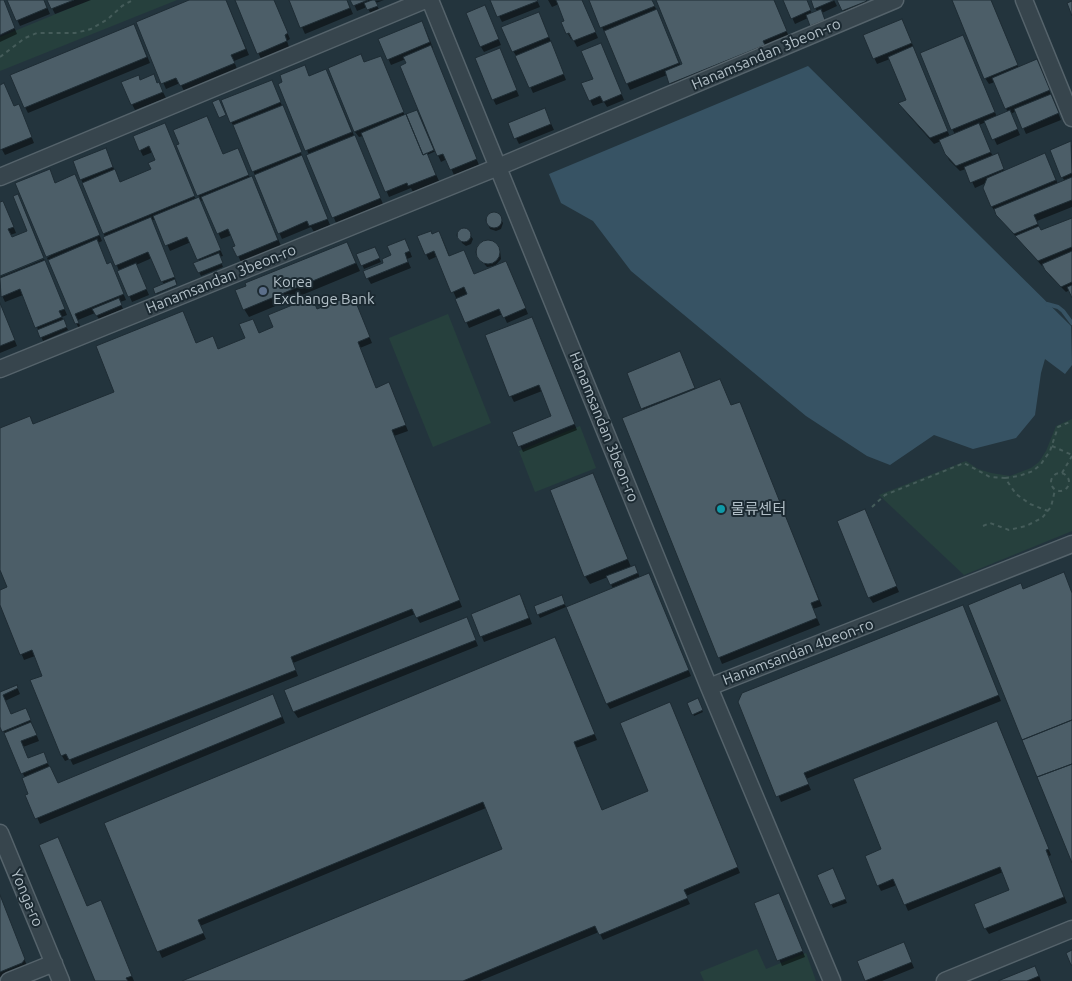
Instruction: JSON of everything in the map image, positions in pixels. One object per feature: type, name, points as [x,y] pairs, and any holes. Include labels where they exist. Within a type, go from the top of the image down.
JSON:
[{"type":"street","points":[[0,177],[425,0]]},
{"type":"street","name":"Hanamsandan 3beon-ro","points":[[430,0],[709,687]]},
{"type":"street","name":"Hanamsandan 3beon-ro","points":[[0,369],[498,167],[895,0]]},
{"type":"street","points":[[1024,0],[1072,118]]},
{"type":"street","name":"Hanamsandan 4beon-ro","points":[[832,981],[709,687],[1072,544]]},
{"type":"street","name":"Yonga-ro","points":[[0,833],[61,981]]},
{"type":"street","points":[[945,981],[1072,929]]},
{"type":"street","points":[[10,981],[54,963]]},
{"type":"path","points":[[0,57],[25,38],[37,33],[75,33],[90,28],[108,19],[122,6],[133,0]]},
{"type":"path","points":[[872,507],[885,495],[964,463],[990,477],[1005,478],[1033,471],[1041,464],[1052,446],[1058,427],[1072,421]]},
{"type":"path","points":[[1052,446],[1072,456],[1062,473]]},
{"type":"path","points":[[983,526],[990,523],[1009,530],[1026,526],[1042,518],[1051,507],[1055,490],[1052,487],[1052,479],[1058,473],[1066,474],[1071,481],[1069,485],[1063,491],[1055,490]]},
{"type":"path","points":[[1005,478],[1016,494],[1030,504],[1048,511]]},
{"type":"green space","points":[[90,0],[177,0],[0,71],[0,37]]},
{"type":"green space","points":[[448,314],[491,423],[433,447],[389,338]]},
{"type":"green space","points":[[1072,419],[1072,531],[964,575],[879,495],[966,461],[978,469],[1010,476],[1031,468],[1039,462],[1046,451],[1056,426]]},
{"type":"green space","points":[[580,426],[596,468],[535,492],[519,451]]},
{"type":"green space","points":[[757,949],[766,969],[806,953],[816,981],[704,981],[700,972]]},
{"type":"water","points":[[808,66],[1071,326],[1072,365],[1065,374],[1045,359],[1035,415],[1016,438],[973,449],[934,435],[890,465],[867,456],[806,416],[631,271],[593,221],[561,203],[549,174]]},
{"type":"building","points":[[0,0],[4,0],[15,28],[0,35]]},
{"type":"building","points":[[7,0],[44,0],[47,8],[16,21]]},
{"type":"building","points":[[47,0],[74,0],[51,9]]},
{"type":"building","points":[[189,0],[226,0],[246,49],[231,55],[235,63],[180,86],[176,78],[161,84],[136,22]]},
{"type":"building","points":[[235,0],[274,0],[288,33],[285,35],[287,41],[257,54]]},
{"type":"building","points":[[289,0],[347,0],[350,8],[300,28]]},
{"type":"building","points":[[350,0],[368,0],[353,6]]},
{"type":"building","points":[[375,0],[378,6],[367,10],[364,3]]},
{"type":"building","points":[[490,0],[537,0],[538,1],[497,17]]},
{"type":"building","points":[[556,0],[582,0],[596,32],[573,41],[569,33],[566,34],[561,22],[564,21]]},
{"type":"building","points":[[589,0],[652,0],[655,6],[600,28]]},
{"type":"building","points":[[656,0],[774,0],[787,31],[763,41],[765,45],[669,84],[665,71],[682,64]]},
{"type":"building","points":[[783,0],[807,0],[811,10],[791,19]]},
{"type":"building","points":[[811,0],[835,0],[814,9]]},
{"type":"building","points":[[837,0],[866,0],[867,1],[842,11]]},
{"type":"building","points":[[952,0],[991,0],[1018,65],[984,79]]},
{"type":"building","points":[[1072,1],[1072,16],[1067,3]]},
{"type":"building","points":[[485,5],[499,39],[480,47],[466,13]]},
{"type":"building","points":[[657,9],[679,63],[626,84],[604,31]]},
{"type":"building","points":[[821,9],[825,20],[810,26],[806,15]]},
{"type":"building","points":[[539,12],[549,37],[512,52],[501,27]]},
{"type":"building","points":[[902,19],[912,43],[873,59],[863,35]]},
{"type":"building","points":[[422,21],[430,42],[387,60],[378,39]]},
{"type":"building","points":[[134,24],[147,57],[24,108],[10,75]]},
{"type":"building","points":[[963,35],[995,112],[951,130],[920,53]]},
{"type":"building","points":[[551,41],[564,74],[529,88],[515,56]]},
{"type":"building","points":[[601,43],[622,94],[603,102],[600,96],[589,101],[581,83],[593,79],[581,51]]},
{"type":"building","points":[[431,45],[477,159],[450,170],[443,154],[437,156],[400,66],[406,63],[403,57]]},
{"type":"building","points":[[913,46],[948,131],[930,138],[898,103],[906,100],[888,57]]},
{"type":"building","points":[[500,48],[517,90],[492,100],[475,58]]},
{"type":"building","points":[[361,54],[364,62],[381,56],[404,112],[354,132],[328,68]]},
{"type":"building","points":[[1037,59],[1050,90],[1005,109],[992,78]]},
{"type":"building","points":[[305,65],[309,76],[326,69],[352,132],[305,151],[278,84],[282,82],[280,75]]},
{"type":"building","points":[[154,74],[163,92],[131,105],[121,82],[139,75],[140,80]]},
{"type":"building","points":[[272,80],[281,102],[230,123],[221,100]]},
{"type":"building","points":[[4,83],[14,106],[19,104],[32,137],[0,150],[0,85]]},
{"type":"building","points":[[1051,94],[1059,113],[1022,129],[1014,109]]},
{"type":"building","points":[[219,99],[226,115],[219,118],[212,102]]},
{"type":"building","points":[[283,105],[302,152],[252,172],[233,125]]},
{"type":"building","points":[[545,108],[551,124],[514,139],[508,123]]},
{"type":"building","points":[[417,110],[434,150],[423,155],[406,114]]},
{"type":"building","points":[[1010,110],[1018,129],[992,140],[984,121]]},
{"type":"building","points":[[406,114],[423,155],[427,153],[436,175],[408,186],[407,183],[385,192],[361,133]]},
{"type":"building","points":[[207,116],[223,154],[238,148],[249,175],[197,196],[176,145],[179,144],[173,130]]},
{"type":"building","points":[[165,123],[195,196],[103,234],[82,183],[115,169],[120,182],[151,169],[148,163],[155,160],[149,146],[139,151],[133,136]]},
{"type":"building","points":[[979,123],[991,152],[956,166],[945,154],[939,140]]},
{"type":"building","points":[[355,135],[381,198],[332,218],[306,155]]},
{"type":"building","points":[[1071,141],[1072,173],[1061,178],[1050,150]]},
{"type":"building","points":[[106,148],[113,167],[80,180],[73,161]]},
{"type":"building","points":[[998,153],[1004,169],[970,183],[964,167]]},
{"type":"building","points":[[1045,153],[1056,180],[991,207],[983,188],[987,178]]},
{"type":"building","points":[[302,155],[328,219],[309,226],[307,221],[278,234],[254,175]]},
{"type":"building","points":[[50,169],[55,183],[75,174],[100,235],[46,257],[15,183]]},
{"type":"building","points":[[252,176],[278,240],[237,257],[232,247],[235,246],[228,229],[217,234],[201,197]]},
{"type":"building","points":[[1072,177],[1072,200],[1034,215],[1038,224],[1014,234],[996,215],[994,209]]},
{"type":"building","points":[[18,194],[44,258],[0,276],[0,202],[3,201],[14,227],[8,229],[12,237],[27,231],[13,196]]},
{"type":"building","points":[[199,197],[221,250],[197,260],[187,237],[165,246],[153,216]]},
{"type":"building","points":[[491,212],[497,212],[502,217],[500,226],[491,228],[486,223],[486,217]]},
{"type":"building","points":[[151,217],[175,277],[161,282],[148,252],[115,266],[103,237]]},
{"type":"building","points":[[1072,218],[1072,247],[1038,261],[1015,236],[1039,226],[1041,230]]},
{"type":"building","points":[[461,228],[467,228],[471,235],[467,242],[461,242],[457,238],[457,232]]},
{"type":"building","points":[[431,231],[432,234],[439,231],[449,256],[464,250],[474,274],[506,261],[526,308],[503,318],[499,309],[465,323],[455,299],[467,294],[464,287],[451,293],[434,251],[425,255],[417,236]]},
{"type":"building","points":[[97,239],[107,264],[111,262],[124,294],[75,314],[79,323],[75,324],[48,260]]},
{"type":"building","points":[[405,239],[410,251],[405,253],[408,262],[366,279],[363,271],[383,263],[382,259],[391,255],[387,246]]},
{"type":"building","points":[[488,240],[497,243],[500,252],[497,261],[488,264],[479,261],[476,252],[479,243]]},
{"type":"building","points":[[347,242],[356,263],[243,310],[235,290],[246,286],[245,283]]},
{"type":"building","points":[[375,247],[380,258],[361,266],[356,254]]},
{"type":"building","points":[[1072,251],[1072,282],[1061,287],[1045,270],[1042,264]]},
{"type":"building","points":[[219,253],[223,263],[198,273],[193,263]]},
{"type":"building","points":[[45,260],[65,309],[59,311],[62,317],[35,328],[20,289],[1,297],[0,278]]},
{"type":"building","points":[[136,263],[147,289],[128,297],[117,271]]},
{"type":"building","points":[[175,279],[177,285],[155,294],[153,288]]},
{"type":"building","points":[[1072,285],[1072,298],[1067,287]]},
{"type":"building","points":[[353,295],[370,337],[358,342],[376,388],[389,382],[406,425],[392,430],[460,600],[416,618],[412,609],[291,657],[296,670],[69,760],[66,754],[61,756],[30,680],[42,676],[32,650],[20,655],[0,605],[0,590],[7,587],[0,570],[0,428],[30,416],[33,424],[114,392],[96,346],[183,311],[196,343],[213,336],[218,349],[245,338],[239,324],[253,319],[259,333],[273,327],[268,315],[312,297],[317,309]]},
{"type":"building","points":[[119,298],[122,305],[96,316],[92,309]]},
{"type":"building","points":[[0,303],[15,340],[0,346]]},
{"type":"building","points":[[532,317],[575,424],[518,447],[512,432],[551,416],[539,385],[509,397],[485,335]]},
{"type":"building","points":[[64,319],[67,327],[40,338],[37,330]]},
{"type":"building","points":[[680,351],[695,388],[641,409],[627,373]]},
{"type":"building","name":"물류센터","points":[[720,379],[731,405],[740,402],[819,600],[811,603],[817,618],[718,658],[622,418]]},
{"type":"building","points":[[593,473],[628,559],[584,577],[550,490]]},
{"type":"building","points":[[865,509],[897,586],[868,598],[837,521]]},
{"type":"building","points":[[635,565],[638,573],[610,585],[606,576]]},
{"type":"building","points":[[1064,572],[1072,593],[1072,720],[1022,740],[968,605],[1021,583],[1023,589]]},
{"type":"building","points":[[649,573],[689,670],[606,704],[566,607]]},
{"type":"building","points":[[520,594],[529,618],[480,637],[471,614]]},
{"type":"building","points":[[562,595],[565,604],[537,615],[534,606]]},
{"type":"building","points":[[963,605],[999,695],[804,773],[809,784],[776,797],[738,702],[742,693]]},
{"type":"building","points":[[467,617],[476,640],[293,712],[284,690]]},
{"type":"building","points":[[555,637],[595,734],[574,742],[602,810],[648,791],[620,723],[670,702],[738,867],[684,890],[688,898],[599,935],[595,926],[463,981],[182,981],[502,849],[483,802],[198,920],[204,933],[157,952],[104,823]]},
{"type":"building","points":[[17,685],[18,688],[3,695],[11,714],[26,708],[31,720],[2,732],[0,727],[0,692]]},
{"type":"building","points":[[273,694],[282,717],[35,819],[25,795],[28,794],[22,778],[50,766],[58,783]]},
{"type":"building","points":[[698,698],[703,710],[692,715],[687,703]]},
{"type":"building","points":[[1072,720],[1072,764],[1037,777],[1022,740]]},
{"type":"building","points":[[997,721],[1049,849],[1046,850],[1064,897],[984,929],[974,904],[1009,890],[1000,867],[904,905],[893,879],[877,886],[865,856],[881,849],[853,779]]},
{"type":"building","points":[[31,722],[37,735],[21,741],[28,758],[44,752],[48,763],[21,774],[4,733]]},
{"type":"building","points":[[1072,764],[1072,863],[1037,777]]},
{"type":"building","points":[[58,837],[87,906],[101,900],[132,976],[126,978],[128,981],[95,981],[39,845]]},
{"type":"building","points":[[833,868],[846,899],[830,905],[817,875]]},
{"type":"building","points":[[779,893],[803,951],[777,961],[754,903]]},
{"type":"building","points":[[0,895],[25,959],[22,963],[0,972]]},
{"type":"building","points":[[904,942],[912,962],[865,981],[857,961]]},
{"type":"building","points":[[1072,950],[1072,965],[1071,965],[1066,953]]},
{"type":"building","points":[[1035,966],[1039,976],[1027,981],[998,981]]},
{"type":"waterway","points":[[1047,304],[1058,307],[1072,323]]},
{"type":"place","name":"Korea Exchange Bank","points":[[263,291]]},
{"type":"place","name":"물류센터","points":[[721,509]]}]
